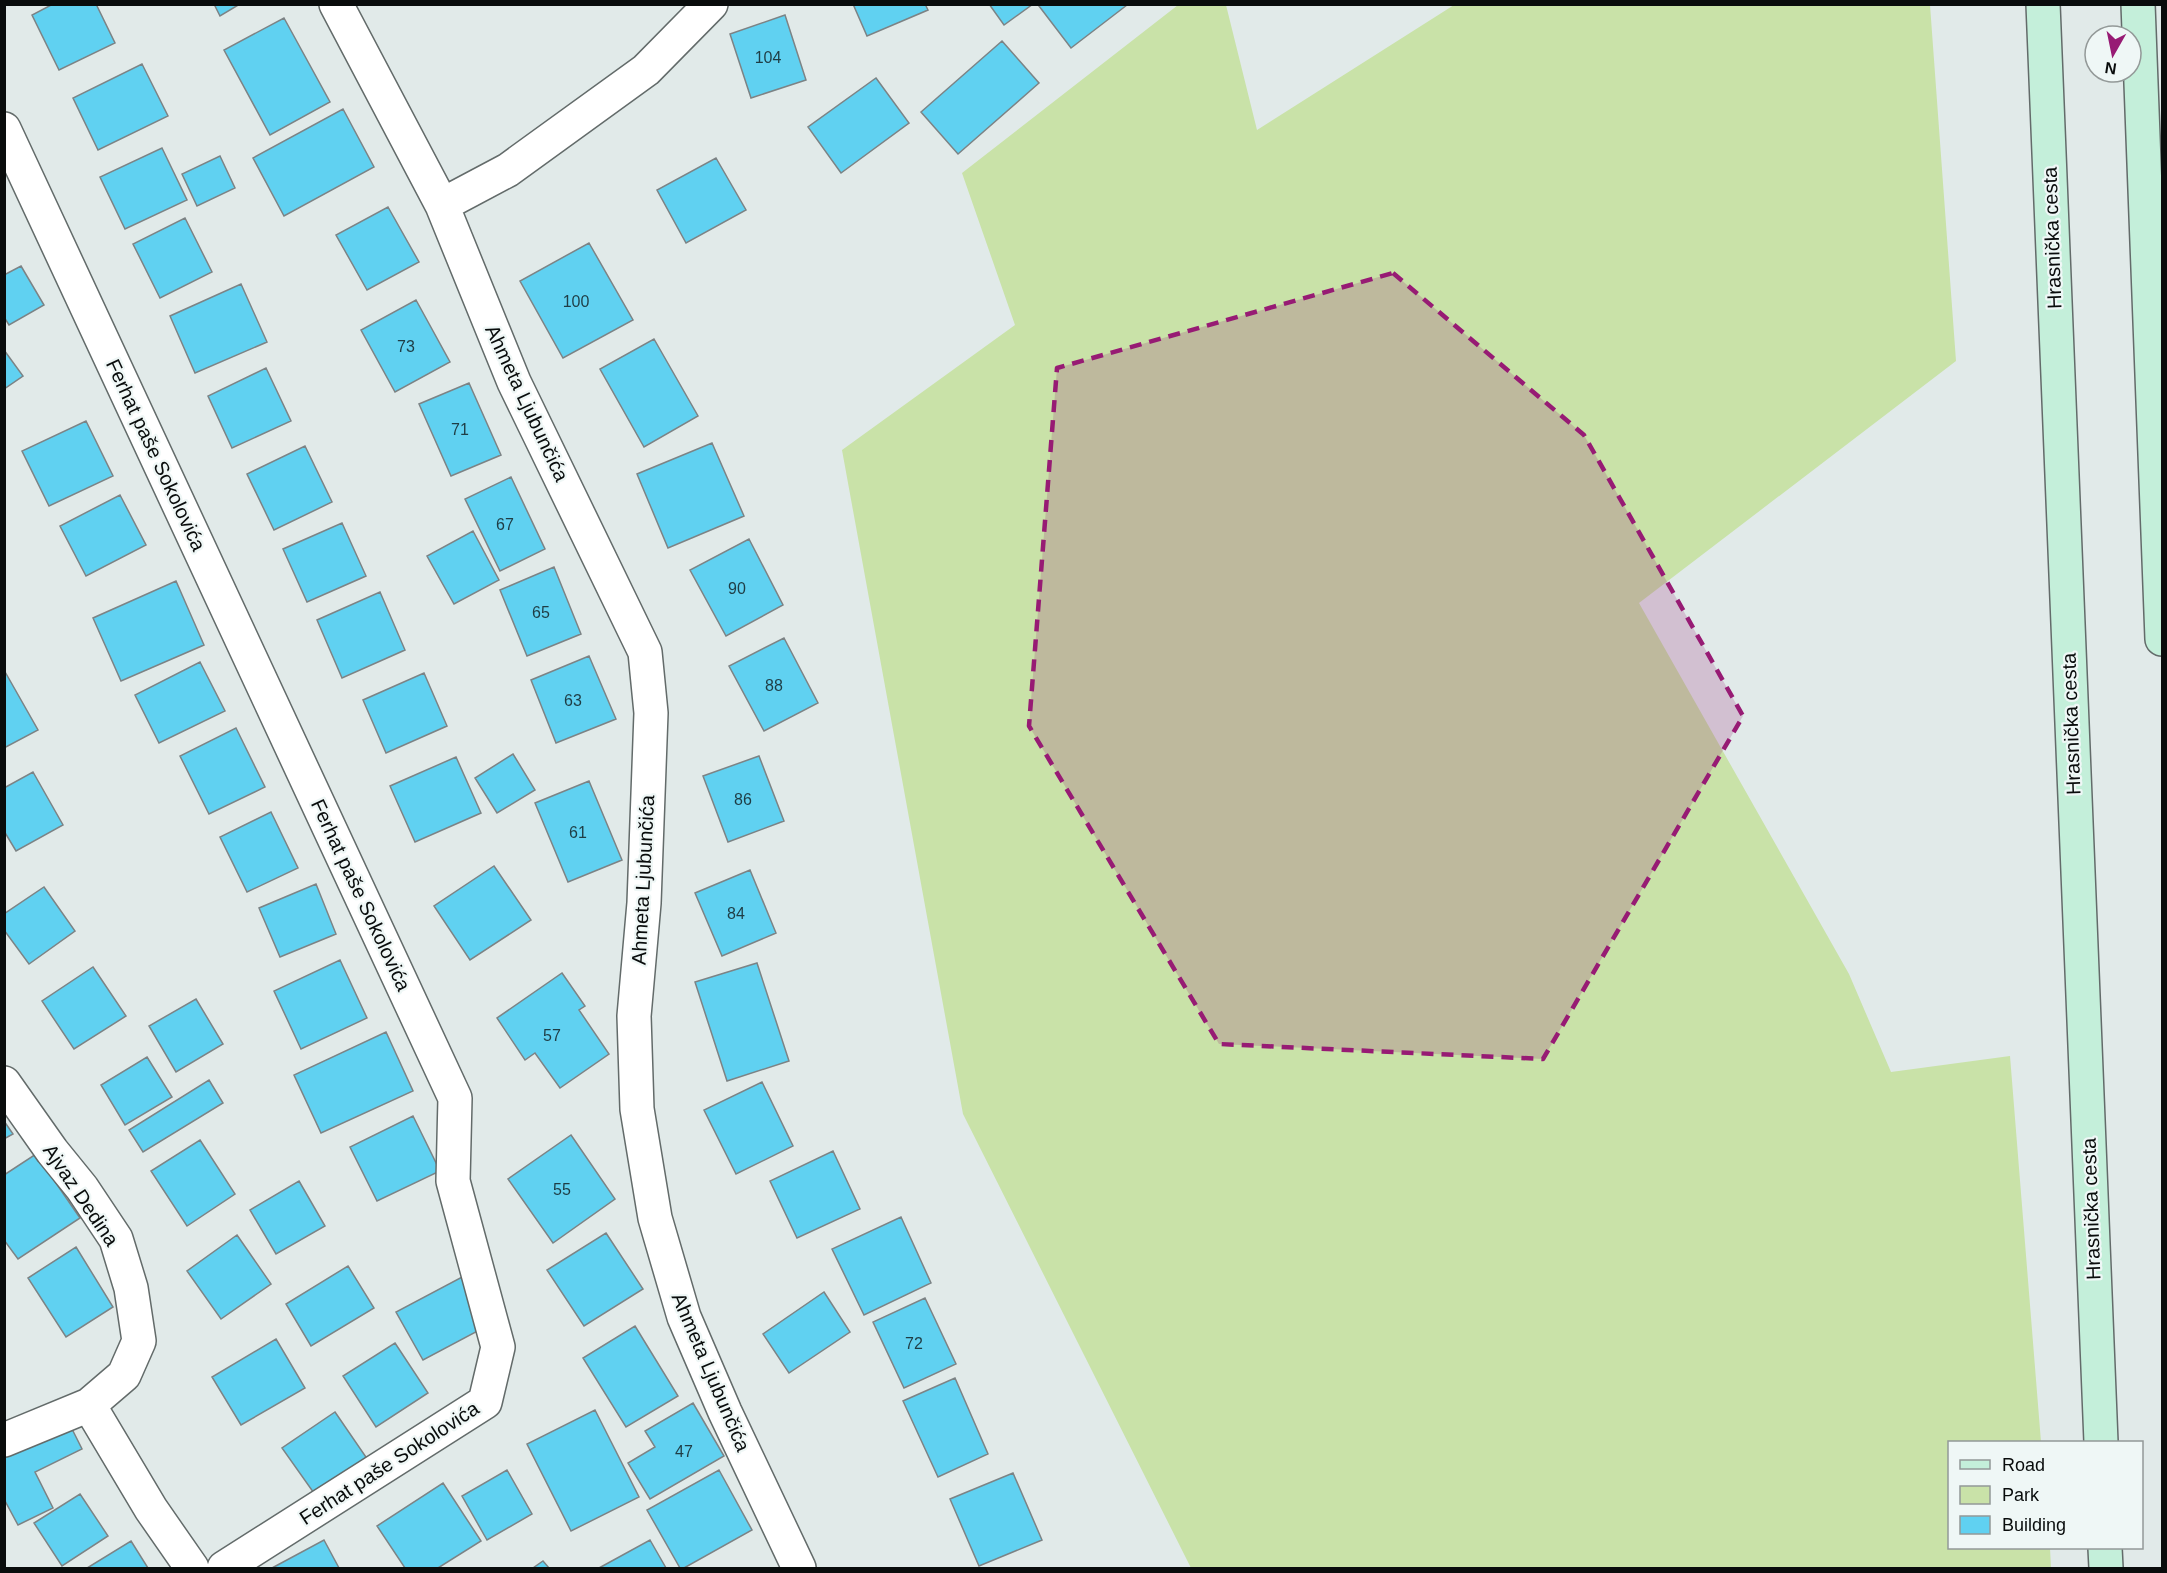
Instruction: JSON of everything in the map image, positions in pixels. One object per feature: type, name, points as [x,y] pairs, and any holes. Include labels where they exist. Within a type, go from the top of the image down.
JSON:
[{"type":"main road","name":"Hrasnička cesta","points":[[2043,4],[2101,1441]]},
{"type":"main road","points":[[2138,4],[2156,284],[2163,639]]},
{"type":"main road","points":[[2105,1549],[2106,1569]]},
{"type":"street","name":"Ahmeta Ljubunčića","points":[[336,4],[442,205],[514,382],[645,652],[651,713],[644,903],[634,1016],[638,1109],[655,1218],[684,1317],[725,1412],[800,1569]]},
{"type":"street","points":[[442,205],[508,170],[646,70],[711,4]]},
{"type":"street","name":"Ferhat paše Sokolovića","points":[[4,129],[455,1098],[453,1181],[498,1347],[485,1402],[224,1569]]},
{"type":"street","name":"Ajvaz Dedina","points":[[4,1083],[82,1188],[116,1239],[131,1288],[139,1341],[124,1375],[89,1405],[4,1440]]},
{"type":"street","points":[[89,1405],[151,1509],[192,1569]]},
{"type":"highlighted area","points":[[1393,273],[1584,435],[1743,716],[1543,1059],[1219,1044],[1029,726],[1057,368]]},
{"type":"green space","points":[[1178,5],[1226,5],[1257,130],[1454,5],[1930,5],[1956,361],[1639,603],[1849,974],[1891,1072],[2010,1056],[2041,1441],[1948,1441],[1948,1549],[2050,1549],[2051,1568],[1191,1568],[963,1114],[842,450],[1015,325],[962,173]]},
{"type":"building","points":[[53,4],[96,4],[115,43],[59,70],[32,15]]},
{"type":"building","points":[[214,4],[240,4],[220,16]]},
{"type":"building","points":[[853,4],[925,4],[928,10],[867,36]]},
{"type":"building","points":[[989,4],[1033,4],[1004,25]]},
{"type":"building","points":[[1041,4],[1127,5],[1071,48],[1039,6]]},
{"type":"building","points":[[785,15],[806,80],[751,98],[730,34]]},
{"type":"building","points":[[284,18],[330,102],[270,135],[224,50]]},
{"type":"building","points":[[1002,41],[1039,83],[958,154],[921,112]]},
{"type":"building","points":[[142,64],[168,116],[98,150],[73,98]]},
{"type":"building","points":[[876,78],[909,123],[841,173],[808,127]]},
{"type":"building","points":[[343,109],[374,167],[284,216],[253,158]]},
{"type":"building","points":[[162,148],[187,200],[125,229],[100,177]]},
{"type":"building","points":[[220,156],[235,188],[197,206],[182,174]]},
{"type":"building","points":[[716,158],[746,210],[686,243],[657,190]]},
{"type":"building","points":[[388,207],[419,262],[367,290],[336,235]]},
{"type":"building","points":[[185,218],[212,272],[160,298],[133,244]]},
{"type":"building","points":[[589,243],[633,320],[563,358],[520,281]]},
{"type":"building","points":[[21,266],[44,305],[9,325],[4,317],[4,275]]},
{"type":"building","points":[[241,284],[267,342],[195,373],[170,316]]},
{"type":"building","points":[[416,300],[450,362],[395,392],[361,330]]},
{"type":"building","points":[[654,339],[698,416],[644,447],[600,369]]},
{"type":"building","points":[[4,350],[23,376],[4,389]]},
{"type":"building","points":[[266,368],[291,421],[232,448],[208,396]]},
{"type":"building","points":[[469,383],[501,455],[451,476],[419,404]]},
{"type":"building","points":[[86,421],[113,476],[49,506],[22,451]]},
{"type":"building","points":[[712,443],[744,516],[668,548],[637,474]]},
{"type":"building","points":[[305,446],[332,502],[274,530],[247,474]]},
{"type":"building","points":[[511,477],[545,549],[500,571],[465,499]]},
{"type":"building","points":[[120,495],[146,545],[86,576],[60,526]]},
{"type":"building","points":[[342,523],[366,576],[307,602],[283,549]]},
{"type":"building","points":[[473,531],[499,580],[454,604],[427,556]]},
{"type":"building","points":[[749,539],[783,605],[726,636],[690,570]]},
{"type":"building","points":[[554,567],[581,634],[527,656],[500,590]]},
{"type":"building","points":[[176,581],[204,645],[121,681],[93,618]]},
{"type":"building","points":[[380,592],[405,650],[342,678],[317,620]]},
{"type":"building","points":[[784,638],[818,703],[764,731],[729,666]]},
{"type":"building","points":[[589,656],[616,719],[556,743],[531,680]]},
{"type":"building","points":[[200,662],[225,711],[159,743],[135,695]]},
{"type":"building","points":[[4,670],[38,730],[4,748]]},
{"type":"building","points":[[424,673],[447,726],[386,753],[363,700]]},
{"type":"building","points":[[236,728],[265,787],[209,814],[180,756]]},
{"type":"building","points":[[513,754],[535,790],[497,813],[475,778]]},
{"type":"building","points":[[759,756],[784,821],[728,842],[703,776]]},
{"type":"building","points":[[456,757],[481,813],[415,842],[390,786]]},
{"type":"building","points":[[33,772],[63,825],[16,851],[4,831],[4,788]]},
{"type":"building","points":[[589,781],[622,860],[568,882],[535,803]]},
{"type":"building","points":[[271,812],[298,868],[247,892],[220,837]]},
{"type":"building","points":[[494,866],[531,920],[470,960],[434,906]]},
{"type":"building","points":[[750,870],[776,933],[722,956],[695,893]]},
{"type":"building","points":[[316,884],[336,934],[280,957],[259,908]]},
{"type":"building","points":[[44,887],[75,931],[29,964],[4,930],[4,914]]},
{"type":"building","points":[[340,960],[367,1018],[301,1049],[274,991]]},
{"type":"building","points":[[757,963],[789,1061],[727,1081],[695,982]]},
{"type":"building","points":[[93,967],[126,1016],[74,1049],[42,1001]]},
{"type":"building","points":[[562,973],[585,1006],[579,1010],[609,1054],[560,1088],[535,1053],[525,1060],[497,1018]]},
{"type":"building","points":[[196,999],[223,1044],[176,1072],[149,1026]]},
{"type":"building","points":[[386,1032],[413,1091],[321,1133],[294,1075]]},
{"type":"building","points":[[147,1057],[172,1097],[125,1125],[101,1085]]},
{"type":"building","points":[[209,1080],[223,1103],[143,1152],[129,1130]]},
{"type":"building","points":[[762,1082],[793,1146],[736,1174],[704,1110]]},
{"type":"building","points":[[413,1116],[440,1171],[377,1201],[350,1147]]},
{"type":"building","points":[[4,1121],[13,1134],[4,1139]]},
{"type":"building","points":[[571,1135],[615,1199],[553,1243],[508,1179]]},
{"type":"building","points":[[200,1140],[235,1194],[187,1226],[151,1171]]},
{"type":"building","points":[[833,1151],[860,1209],[797,1238],[770,1181]]},
{"type":"building","points":[[36,1154],[80,1218],[18,1259],[4,1240],[4,1175]]},
{"type":"building","points":[[299,1181],[325,1226],[276,1254],[250,1210]]},
{"type":"building","points":[[901,1217],[931,1283],[864,1315],[832,1249]]},
{"type":"building","points":[[606,1233],[643,1289],[584,1326],[547,1270]]},
{"type":"building","points":[[237,1235],[271,1284],[221,1319],[187,1271]]},
{"type":"building","points":[[76,1247],[113,1307],[66,1337],[28,1278]]},
{"type":"building","points":[[348,1266],[374,1308],[311,1346],[286,1304]]},
{"type":"building","points":[[464,1276],[489,1325],[423,1360],[396,1312]]},
{"type":"building","points":[[824,1292],[850,1332],[789,1373],[763,1334]]},
{"type":"building","points":[[925,1298],[956,1364],[904,1388],[873,1322]]},
{"type":"building","points":[[635,1326],[678,1396],[626,1427],[583,1358]]},
{"type":"building","points":[[276,1339],[305,1388],[241,1425],[212,1377]]},
{"type":"building","points":[[395,1343],[428,1393],[376,1427],[343,1376]]},
{"type":"building","points":[[955,1378],[988,1454],[938,1477],[903,1401]]},
{"type":"building","points":[[693,1403],[724,1456],[650,1499],[628,1463],[655,1447],[645,1431]]},
{"type":"building","points":[[595,1410],[639,1497],[571,1531],[527,1444]]},
{"type":"building","points":[[335,1412],[368,1460],[316,1496],[282,1448]]},
{"type":"building","points":[[70,1425],[82,1449],[35,1472],[53,1508],[18,1525],[4,1499],[4,1457]]},
{"type":"building","points":[[507,1470],[532,1514],[487,1540],[462,1496]]},
{"type":"building","points":[[719,1470],[752,1530],[684,1568],[680,1568],[647,1510]]},
{"type":"building","points":[[1013,1473],[1042,1540],[979,1566],[950,1499]]},
{"type":"building","points":[[443,1483],[481,1541],[438,1568],[405,1568],[377,1526]]},
{"type":"building","points":[[80,1494],[108,1536],[62,1566],[34,1523]]},
{"type":"building","points":[[324,1540],[339,1568],[272,1568]]},
{"type":"building","points":[[650,1540],[666,1568],[599,1568]]},
{"type":"building","points":[[131,1541],[148,1568],[87,1568]]},
{"type":"building","points":[[543,1561],[549,1568],[533,1568]]}]
